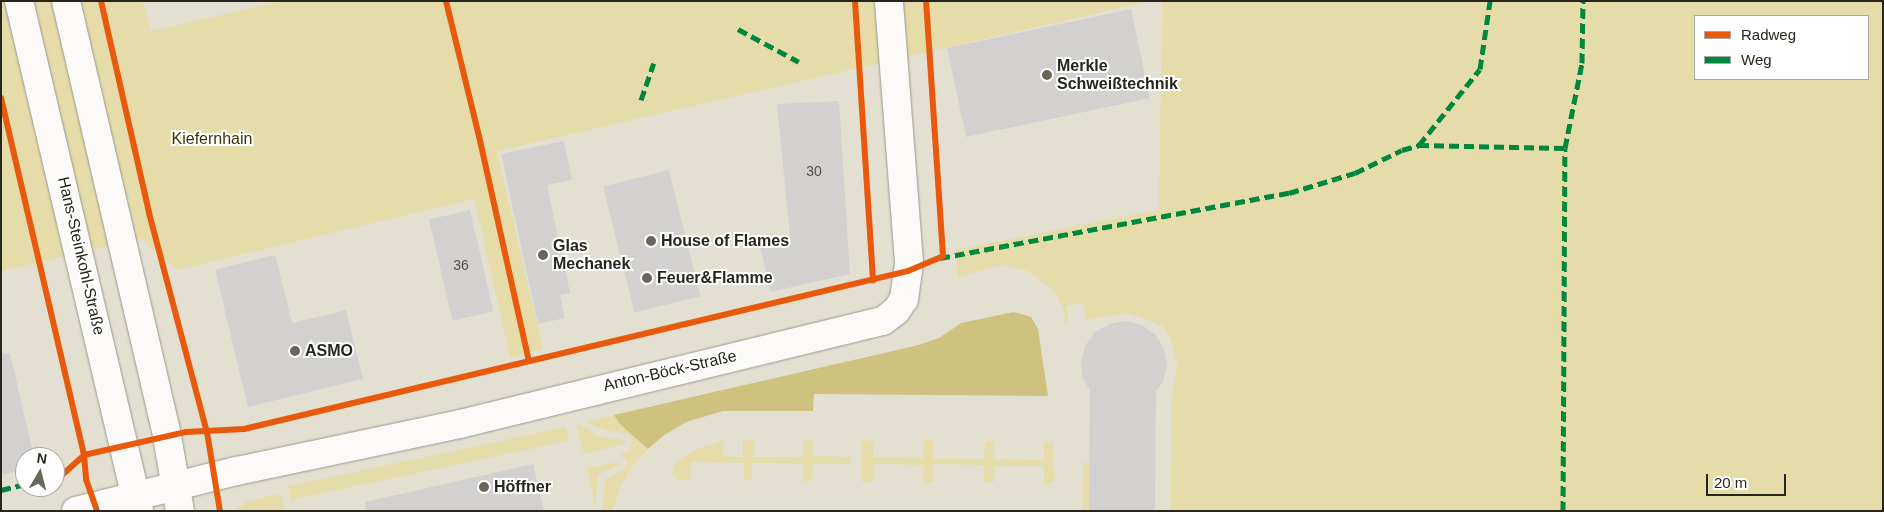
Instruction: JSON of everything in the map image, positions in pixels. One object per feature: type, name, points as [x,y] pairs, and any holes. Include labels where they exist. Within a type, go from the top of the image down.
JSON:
[{"type":"street","name":"Hans-Steinkohl-Straße","points":[[19,1],[138,503]]},
{"type":"street","points":[[66,1],[168,436],[178,498]]},
{"type":"street","name":"Anton-Böck-Straße","points":[[76,511],[178,498],[460,424],[883,320],[890,316],[904,299],[909,262],[889,1]]},
{"type":"green space","name":"Kiefernhain","points":[[1,1],[143,1],[151,31],[282,1],[1150,1],[497,151],[543,349],[510,357],[474,199],[177,270],[141,239],[1,271]]},
{"type":"green space","points":[[1162,1],[1883,1],[1883,511],[1170,511],[1171,402],[1177,364],[1172,342],[1164,328],[1155,322],[1128,313],[1086,320],[1083,303],[1066,306],[1069,322],[1065,323],[1063,308],[1054,291],[1028,271],[1002,265],[958,277],[956,250],[1159,210]]},
{"type":"green space","points":[[614,415],[620,424],[648,449],[632,467],[619,490],[612,511],[602,511],[605,480],[625,468],[627,461],[620,454],[630,450],[633,440],[628,434],[605,430],[586,422]]},
{"type":"green space","points":[[580,424],[598,436],[624,440],[625,444],[584,454],[576,425]]},
{"type":"green space","points":[[566,427],[569,441],[291,500],[288,486]]},
{"type":"green space","points":[[724,440],[723,456],[743,457],[743,440],[754,440],[754,457],[803,457],[803,440],[814,440],[814,456],[851,457],[851,464],[813,464],[812,481],[803,481],[803,464],[752,463],[752,480],[744,481],[744,463],[691,462],[690,480],[678,480],[672,476],[673,466],[683,457],[699,448]]},
{"type":"green space","points":[[862,440],[873,441],[873,457],[923,458],[924,440],[934,440],[933,458],[984,459],[985,441],[994,442],[994,459],[1044,460],[1044,442],[1053,443],[1055,478],[1053,483],[1044,483],[1044,466],[994,466],[994,482],[984,482],[984,465],[934,464],[934,482],[923,483],[924,465],[874,464],[873,482],[862,482]]},
{"type":"green space","points":[[618,462],[619,465],[601,473],[598,478],[595,506],[587,468]]},
{"type":"green space","points":[[1083,463],[1090,463],[1089,511],[1082,511]]},
{"type":"green space","points":[[281,493],[285,511],[234,511],[248,501]]},
{"type":"shaded area","points":[[1014,312],[1031,317],[1038,329],[1048,396],[814,394],[813,411],[723,411],[686,422],[663,436],[648,449],[620,424],[614,415],[919,345],[939,338],[961,323]]},
{"type":"building","name":"Merkle Schweißtechnik","points":[[1131,9],[1150,98],[966,137],[947,48]]},
{"type":"building","points":[[839,101],[850,274],[770,292],[760,245],[790,237],[777,104]]},
{"type":"building","name":"Glas Mechanek","points":[[564,141],[572,180],[547,185],[570,293],[560,295],[565,318],[538,324],[501,154]]},
{"type":"building","name":"House of Flames","points":[[669,170],[700,296],[634,313],[603,186]]},
{"type":"building","points":[[470,210],[493,311],[452,321],[429,219]]},
{"type":"building","name":"ASMO","points":[[275,255],[292,323],[346,310],[363,379],[248,407],[215,270]]},
{"type":"building","points":[[1125,321],[1142,325],[1156,335],[1164,349],[1167,366],[1163,382],[1156,391],[1155,511],[1089,511],[1090,390],[1083,379],[1081,362],[1085,346],[1095,332],[1109,324]]},
{"type":"building","points":[[10,353],[32,447],[15,447],[15,472],[1,475],[1,354]]},
{"type":"building","name":"Höffner","points":[[533,464],[544,511],[366,511],[365,502]]},
{"type":"marked path","points":[[1419,145],[1480,69],[1490,1]]},
{"type":"marked path","points":[[1563,511],[1565,148],[1582,63],[1583,1]]},
{"type":"marked path","points":[[738,29],[799,62]]},
{"type":"marked path","points":[[641,100],[654,63]]},
{"type":"marked path","points":[[940,258],[1289,193],[1355,173],[1402,150],[1419,145],[1565,148]]},
{"type":"marked path","points":[[1,490],[15,486]]},
{"type":"cycle path","points":[[101,1],[149,213],[207,432],[220,511]]},
{"type":"cycle path","points":[[446,1],[479,136],[529,361]]},
{"type":"cycle path","points":[[855,1],[873,280]]},
{"type":"cycle path","points":[[65,472],[84,455],[186,432],[244,429],[908,271],[943,256],[926,1]]},
{"type":"cycle path","points":[[1,98],[84,455],[86,479],[97,511]]},
{"type":"place","name":"Merkle Schweißtechnik","points":[[1047,75]]},
{"type":"place","name":"House of Flames","points":[[651,241]]},
{"type":"place","name":"Glas Mechanek","points":[[543,255]]},
{"type":"place","name":"Feuer&Flamme","points":[[647,278]]},
{"type":"place","name":"ASMO","points":[[295,351]]},
{"type":"place","name":"Höffner","points":[[484,487]]}]
